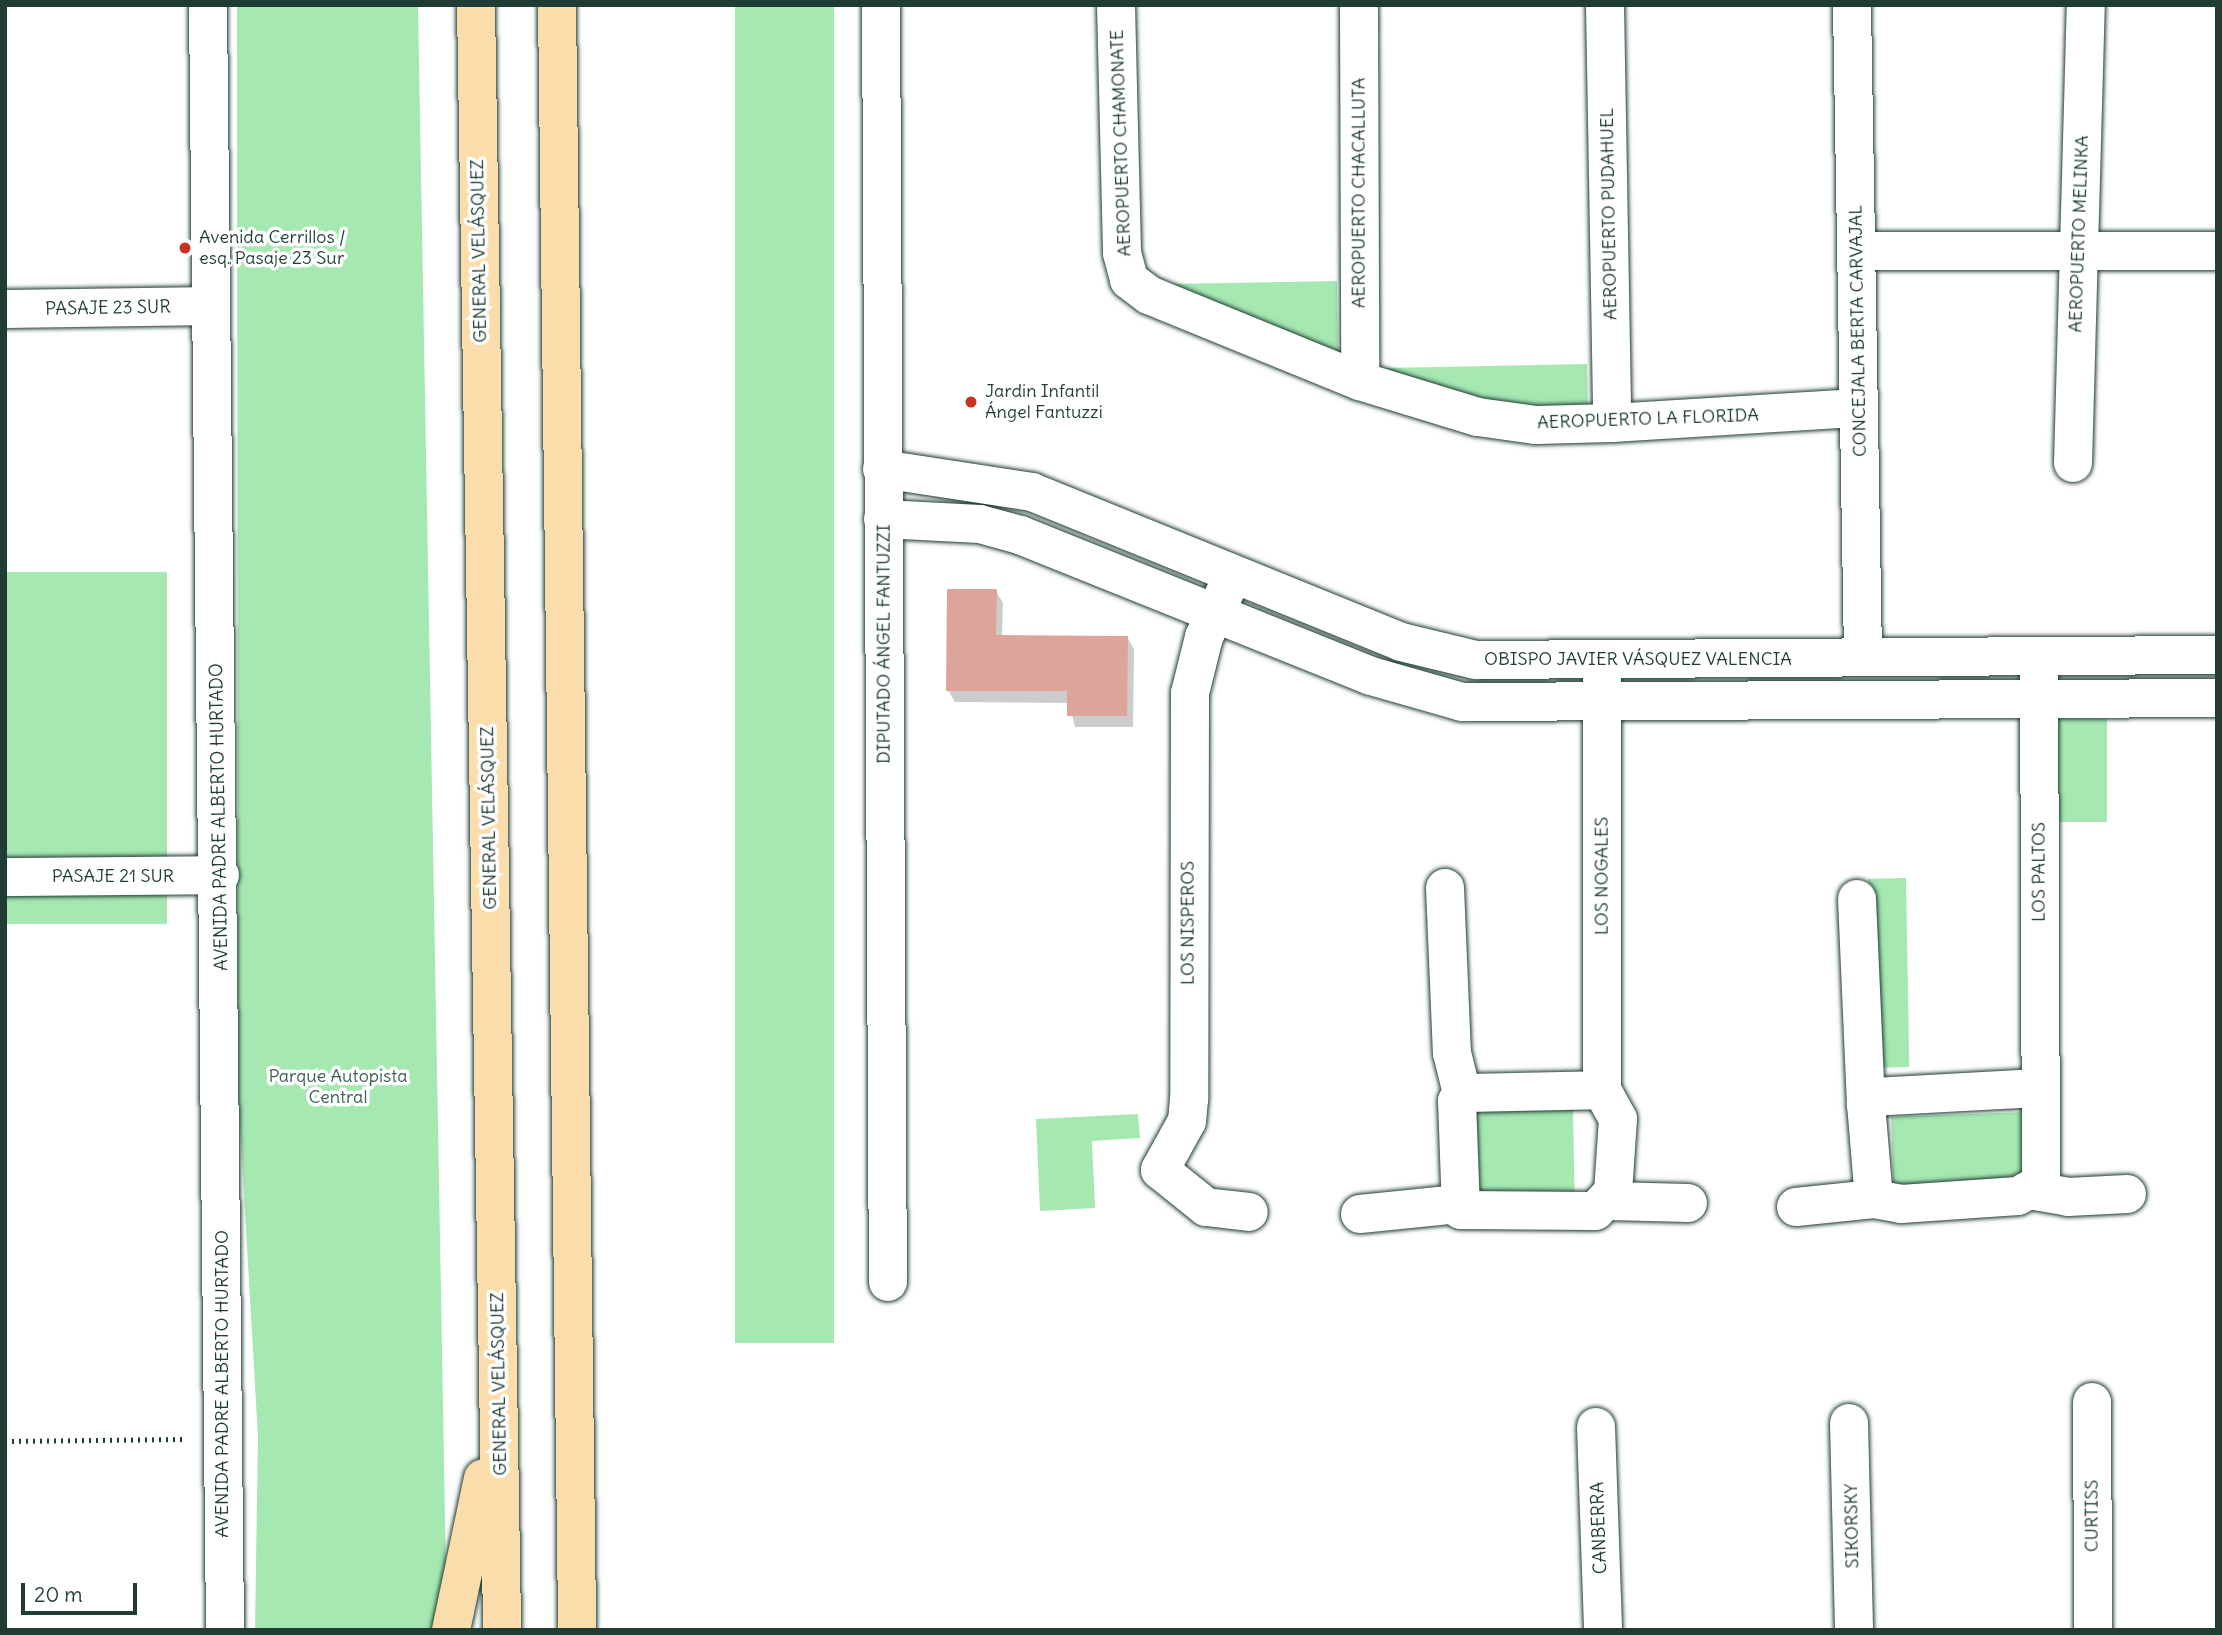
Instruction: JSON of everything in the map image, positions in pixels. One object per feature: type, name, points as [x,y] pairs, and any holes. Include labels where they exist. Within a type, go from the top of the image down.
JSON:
[{"type":"highway","name":"GENERAL VELÁSQUEZ","points":[[476,5],[502,1630]]},
{"type":"highway","points":[[557,5],[577,1630]]},
{"type":"highway","points":[[451,1630],[499,1390]]},
{"type":"street","name":"AVENIDA PADRE ALBERTO HURTADO","points":[[208,5],[220,875],[225,1630]]},
{"type":"street","name":"DIPUTADO ÁNGEL FANTUZZI","points":[[881,5],[888,1282]]},
{"type":"street","name":"AEROPUERTO CHAMONATE","points":[[1116,5],[1122,253],[1129,280]]},
{"type":"street","name":"AEROPUERTO CHACALLUTA","points":[[1359,5],[1360,381]]},
{"type":"street","name":"AEROPUERTO PUDAHUEL","points":[[1605,5],[1612,423]]},
{"type":"street","name":"CONCEJALA BERTA CARVAJAL","points":[[1852,5],[1863,657]]},
{"type":"street","name":"AEROPUERTO MELINKA","points":[[2073,463],[2086,5]]},
{"type":"street","points":[[1856,251],[2217,251]]},
{"type":"street","name":"AEROPUERTO LA FLORIDA","points":[[1129,280],[1149,295],[1360,381],[1478,417],[1536,425],[1859,408]]},
{"type":"street","name":"PASAJE 23 SUR","points":[[5,309],[211,306]]},
{"type":"street","name":"OBISPO JAVIER VÁSQUEZ VALENCIA","points":[[882,469],[1032,492],[1233,575],[1435,652],[1506,663],[1863,657],[2217,656]]},
{"type":"street","points":[[883,519],[980,524],[1020,535],[1216,614],[1433,696],[1494,706],[2217,698]]},
{"type":"street","name":"LOS NISPEROS","points":[[1233,575],[1195,665],[1188,720],[1187,1121],[1160,1170],[1206,1207],[1249,1212]]},
{"type":"street","name":"LOS PALTOS","points":[[2035,1191],[2042,1170],[2038,1088],[2039,656]]},
{"type":"street","name":"LOS NOGALES","points":[[1602,662],[1602,1090],[1618,1119],[1609,1201]]},
{"type":"street","name":"PASAJE 21 SUR","points":[[5,877],[220,875]]},
{"type":"street","points":[[1446,888],[1452,1053],[1462,1093],[1457,1101],[1458,1205]]},
{"type":"street","points":[[1857,899],[1866,1104],[1874,1199]]},
{"type":"street","points":[[1866,1104],[1874,1097],[2038,1088]]},
{"type":"street","points":[[1462,1093],[1602,1090]]},
{"type":"street","points":[[1796,1207],[1874,1199],[1901,1205],[2035,1191],[2127,1194]]},
{"type":"street","points":[[1360,1214],[1458,1205],[1467,1212],[1595,1211],[1609,1201],[1688,1203]]},
{"type":"street","name":"CURTISS","points":[[2092,1402],[2093,1630]]},
{"type":"street","name":"SIKORSKY","points":[[1849,1423],[1854,1630]]},
{"type":"street","name":"CANBERRA","points":[[1596,1426],[1603,1630]]},
{"type":"path","points":[[5,1441],[173,1439]]},
{"type":"green space","name":"Parque Autopista Central","points":[[237,5],[418,5],[447,1630],[255,1630],[258,1437],[238,1091]]},
{"type":"green space","points":[[735,5],[834,5],[834,1343],[735,1343]]},
{"type":"green space","points":[[1337,281],[1338,356],[1165,284]]},
{"type":"green space","points":[[1587,364],[1588,409],[1489,411],[1384,368]]},
{"type":"green space","points":[[5,572],[167,572],[167,924],[5,924]]},
{"type":"green space","points":[[2056,719],[2107,719],[2107,822],[2056,822]]},
{"type":"green space","points":[[1906,878],[1909,1067],[1871,1068],[1868,879]]},
{"type":"green space","points":[[1573,1109],[1575,1196],[1471,1198],[1469,1111]]},
{"type":"green space","points":[[2026,1112],[2028,1182],[1894,1187],[1891,1117]]},
{"type":"green space","points":[[1138,1114],[1140,1138],[1092,1141],[1095,1208],[1040,1211],[1036,1119]]},
{"type":"building","points":[[947,589],[997,589],[996,635],[1128,636],[1127,716],[1067,716],[1067,691],[946,691]]},
{"type":"place","name":"Avenida Cerrillos / esq. Pasaje 23 Sur","points":[[185,248]]},
{"type":"place","name":"Jardin Infantil Ángel Fantuzzi","points":[[971,402]]}]
